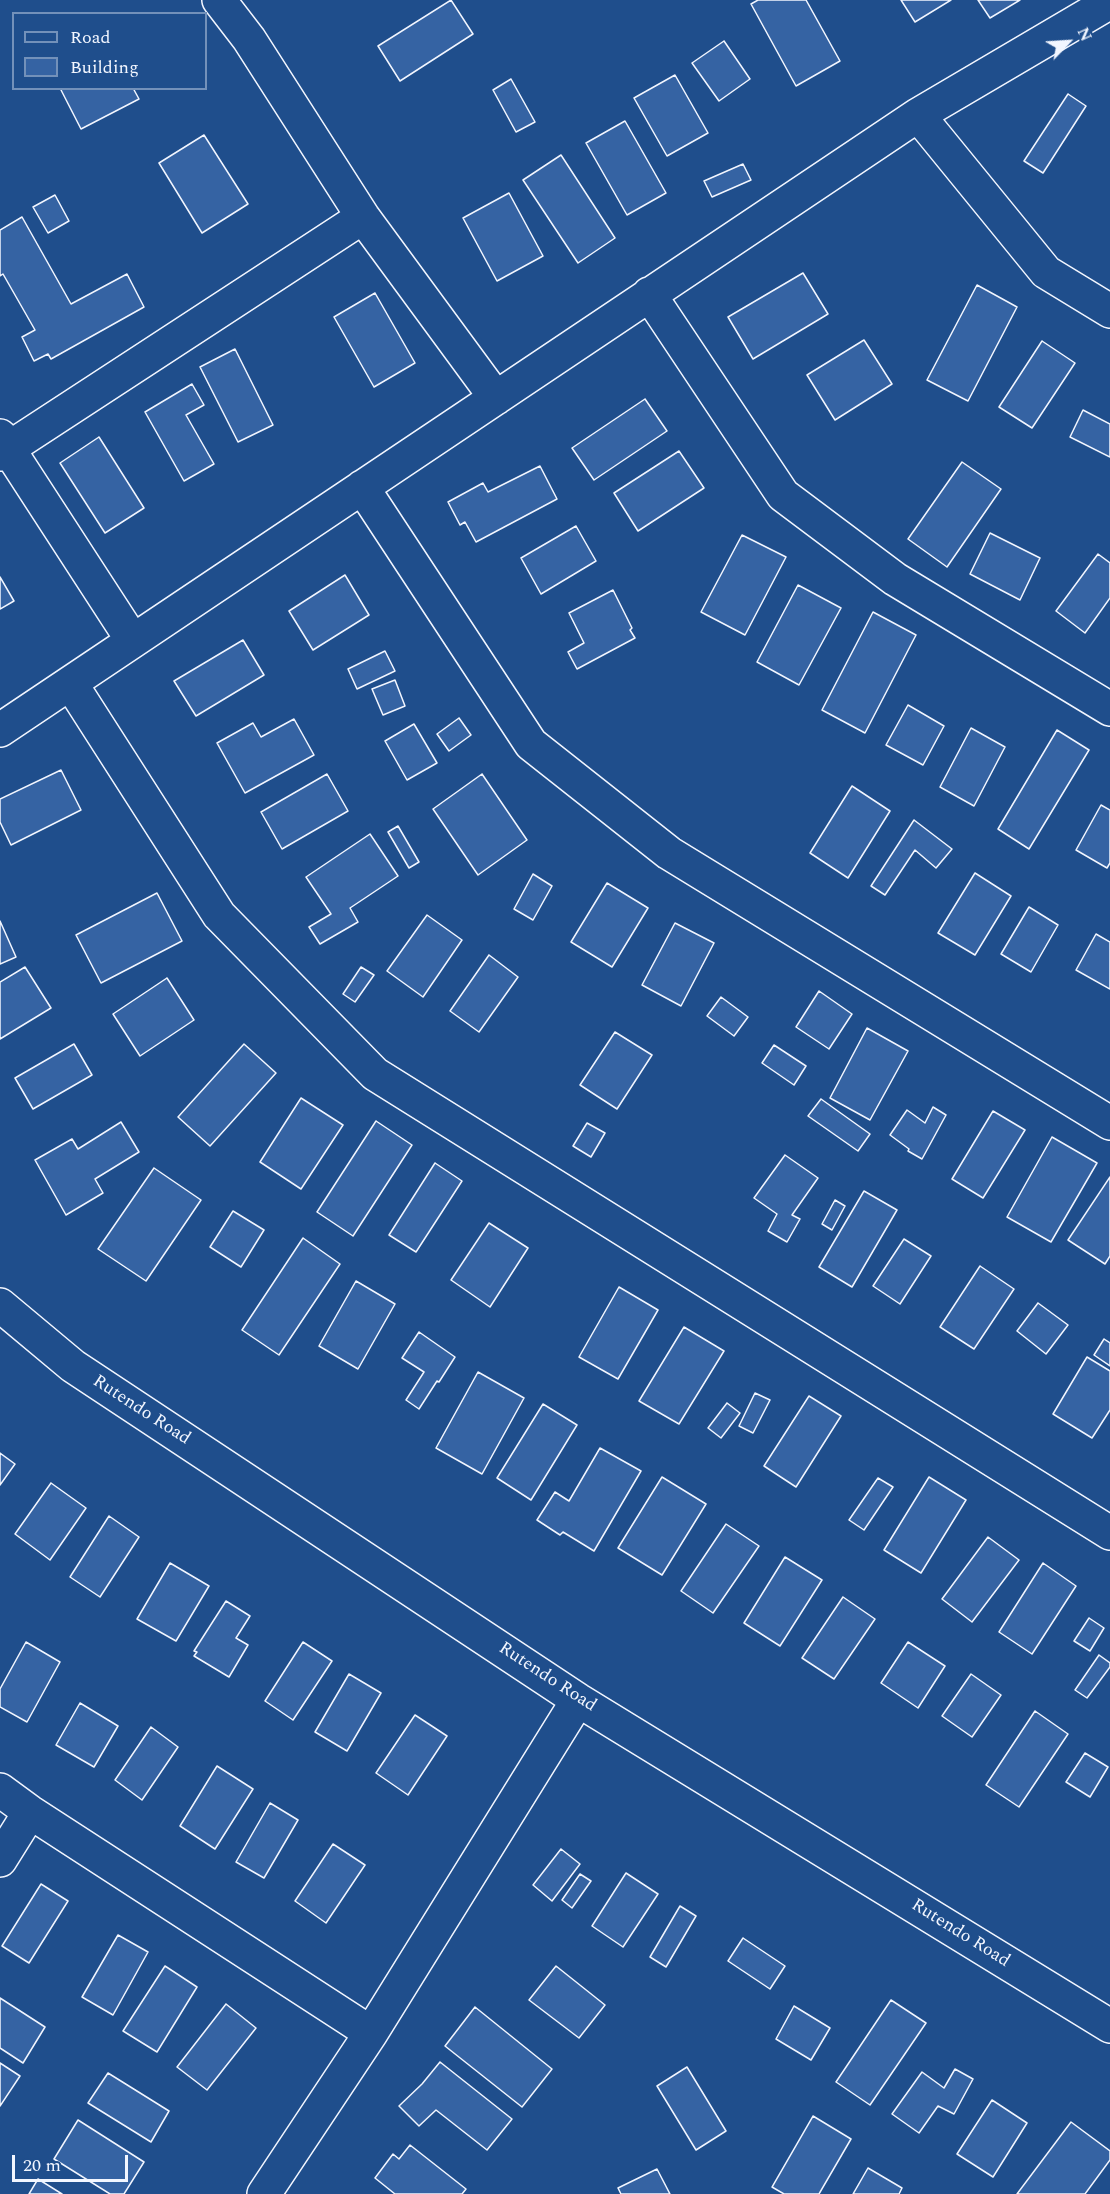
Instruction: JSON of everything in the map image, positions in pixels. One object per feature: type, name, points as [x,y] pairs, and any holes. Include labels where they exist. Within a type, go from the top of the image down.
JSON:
[{"type":"street","points":[[219,0],[249,39],[363,217],[495,398]]},
{"type":"street","points":[[0,730],[918,115],[1110,2]]},
{"type":"street","points":[[918,115],[1046,272],[1110,311]]},
{"type":"street","points":[[134,640],[3,446],[363,217]]},
{"type":"street","points":[[649,294],[783,495],[895,579],[1110,709]]},
{"type":"street","points":[[362,487],[531,744],[669,853],[1110,1123]]},
{"type":"street","points":[[71,684],[219,915],[375,1074],[1110,1533]]},
{"type":"street","name":"Rutendo Road","points":[[0,1305],[73,1366],[578,1700],[1110,2026]]},
{"type":"street","points":[[264,2194],[371,2033],[578,1700]]},
{"type":"street","points":[[0,1790],[30,1812],[371,2033]]},
{"type":"street","points":[[0,1860],[30,1812]]},
{"type":"building","points":[[451,0],[473,34],[400,81],[378,46]]},
{"type":"building","points":[[758,0],[806,0],[840,61],[796,86],[751,4]]},
{"type":"building","points":[[901,0],[951,0],[915,22]]},
{"type":"building","points":[[978,0],[1020,0],[990,18]]},
{"type":"building","points":[[724,41],[750,79],[719,101],[692,63]]},
{"type":"building","points":[[675,75],[708,133],[667,156],[634,98]]},
{"type":"building","points":[[511,79],[535,122],[516,132],[493,90]]},
{"type":"building","points":[[61,90],[134,90],[139,99],[81,129]]},
{"type":"building","points":[[1068,94],[1086,106],[1043,173],[1024,161]]},
{"type":"building","points":[[625,121],[666,193],[627,215],[586,143]]},
{"type":"building","points":[[204,135],[248,204],[202,233],[159,163]]},
{"type":"building","points":[[561,155],[615,238],[578,263],[523,180]]},
{"type":"building","points":[[743,164],[751,180],[712,197],[704,181]]},
{"type":"building","points":[[509,193],[543,256],[497,281],[463,218]]},
{"type":"building","points":[[55,195],[69,221],[48,233],[33,207]]},
{"type":"building","points":[[22,217],[71,304],[127,274],[144,307],[51,359],[48,354],[34,361],[22,337],[35,330],[3,274],[0,276],[0,230]]},
{"type":"building","points":[[803,273],[828,314],[753,359],[728,317]]},
{"type":"building","points":[[977,285],[1017,307],[968,401],[927,380]]},
{"type":"building","points":[[375,293],[415,363],[374,387],[334,317]]},
{"type":"building","points":[[864,340],[892,384],[835,420],[807,375]]},
{"type":"building","points":[[1042,341],[1075,363],[1032,428],[999,407]]},
{"type":"building","points":[[235,349],[273,425],[238,442],[200,367]]},
{"type":"building","points":[[192,384],[204,405],[186,415],[214,464],[184,481],[145,412]]},
{"type":"building","points":[[645,399],[667,431],[594,480],[572,448]]},
{"type":"building","points":[[1083,410],[1110,424],[1110,457],[1070,437]]},
{"type":"building","points":[[99,437],[144,508],[105,533],[60,463]]},
{"type":"building","points":[[679,451],[704,488],[638,531],[614,493]]},
{"type":"building","points":[[962,462],[1001,489],[947,567],[908,539]]},
{"type":"building","points":[[540,466],[557,499],[476,542],[465,522],[460,525],[448,502],[483,483],[488,492]]},
{"type":"building","points":[[576,526],[596,561],[541,594],[521,558]]},
{"type":"building","points":[[990,533],[1040,558],[1020,600],[970,574]]},
{"type":"building","points":[[742,535],[786,557],[745,635],[701,612]]},
{"type":"building","points":[[1098,554],[1110,563],[1110,598],[1085,633],[1056,611]]},
{"type":"building","points":[[345,575],[369,615],[313,650],[289,611]]},
{"type":"building","points":[[0,577],[14,601],[0,609]]},
{"type":"building","points":[[798,585],[841,608],[799,685],[757,662]]},
{"type":"building","points":[[613,590],[635,638],[577,669],[568,652],[584,643],[569,613]]},
{"type":"building","points":[[873,612],[916,635],[865,733],[822,710]]},
{"type":"building","points":[[243,640],[264,675],[196,716],[174,681]]},
{"type":"building","points":[[385,651],[395,671],[357,689],[348,669]]},
{"type":"building","points":[[395,680],[405,706],[383,715],[372,689]]},
{"type":"building","points":[[908,705],[944,726],[923,765],[886,745]]},
{"type":"building","points":[[459,718],[471,735],[449,751],[437,734]]},
{"type":"building","points":[[294,719],[314,755],[245,793],[217,743],[253,723],[261,737]]},
{"type":"building","points":[[414,724],[437,763],[407,780],[385,741]]},
{"type":"building","points":[[971,728],[1005,747],[974,806],[940,787]]},
{"type":"building","points":[[1057,730],[1089,750],[1029,849],[998,829]]},
{"type":"building","points":[[61,770],[81,810],[11,845],[0,822],[0,799]]},
{"type":"building","points":[[327,774],[348,811],[282,849],[261,812]]},
{"type":"building","points":[[482,774],[527,840],[478,875],[433,809]]},
{"type":"building","points":[[852,786],[890,811],[848,878],[810,853]]},
{"type":"building","points":[[1101,805],[1110,810],[1110,863],[1107,868],[1076,850]]},
{"type":"building","points":[[914,820],[952,849],[936,868],[915,850],[885,895],[871,886]]},
{"type":"building","points":[[398,826],[419,862],[409,868],[388,832]]},
{"type":"building","points":[[370,834],[398,876],[350,908],[358,922],[320,944],[309,927],[331,914],[306,877]]},
{"type":"building","points":[[975,873],[1011,896],[975,955],[938,933]]},
{"type":"building","points":[[533,874],[552,886],[533,920],[514,909]]},
{"type":"building","points":[[607,883],[648,908],[612,967],[571,942]]},
{"type":"building","points":[[157,893],[182,941],[101,983],[76,935]]},
{"type":"building","points":[[1029,907],[1058,925],[1031,972],[1001,954]]},
{"type":"building","points":[[427,915],[462,940],[423,997],[387,971]]},
{"type":"building","points":[[0,921],[16,957],[0,964]]},
{"type":"building","points":[[675,923],[714,943],[681,1006],[642,985]]},
{"type":"building","points":[[1096,934],[1110,942],[1110,989],[1076,970]]},
{"type":"building","points":[[489,955],[518,977],[479,1032],[450,1011]]},
{"type":"building","points":[[25,967],[51,1008],[0,1039],[0,982]]},
{"type":"building","points":[[361,967],[374,975],[355,1002],[343,994]]},
{"type":"building","points":[[167,978],[194,1020],[140,1056],[113,1014]]},
{"type":"building","points":[[819,991],[852,1014],[829,1049],[796,1027]]},
{"type":"building","points":[[721,997],[748,1017],[734,1036],[707,1016]]},
{"type":"building","points":[[867,1028],[908,1051],[870,1120],[830,1098]]},
{"type":"building","points":[[615,1032],[652,1055],[617,1109],[580,1085]]},
{"type":"building","points":[[74,1044],[92,1075],[33,1109],[15,1078]]},
{"type":"building","points":[[244,1044],[276,1073],[210,1146],[178,1117]]},
{"type":"building","points":[[774,1045],[806,1066],[794,1085],[762,1063]]},
{"type":"building","points":[[301,1098],[343,1125],[301,1189],[260,1162]]},
{"type":"building","points":[[821,1099],[870,1134],[858,1151],[808,1116]]},
{"type":"building","points":[[933,1107],[946,1115],[922,1159],[908,1151],[909,1149],[890,1135],[907,1110],[925,1123]]},
{"type":"building","points":[[993,1111],[1025,1130],[983,1198],[952,1179]]},
{"type":"building","points":[[376,1121],[412,1145],[353,1236],[317,1212]]},
{"type":"building","points":[[121,1122],[139,1152],[95,1179],[103,1193],[66,1215],[35,1160],[72,1139],[78,1149]]},
{"type":"building","points":[[587,1123],[605,1133],[591,1157],[573,1146]]},
{"type":"building","points":[[1052,1137],[1097,1163],[1051,1242],[1007,1217]]},
{"type":"building","points":[[785,1155],[818,1178],[792,1215],[800,1219],[787,1242],[768,1231],[777,1214],[754,1198]]},
{"type":"building","points":[[435,1163],[462,1181],[416,1252],[389,1235]]},
{"type":"building","points":[[154,1168],[201,1200],[146,1281],[98,1249]]},
{"type":"building","points":[[1110,1177],[1110,1256],[1105,1264],[1068,1240]]},
{"type":"building","points":[[864,1191],[897,1210],[852,1287],[819,1267]]},
{"type":"building","points":[[835,1200],[845,1206],[832,1230],[822,1224]]},
{"type":"building","points":[[233,1211],[264,1230],[241,1267],[210,1247]]},
{"type":"building","points":[[489,1223],[528,1248],[490,1307],[451,1280]]},
{"type":"building","points":[[303,1238],[340,1264],[279,1355],[242,1330]]},
{"type":"building","points":[[904,1239],[931,1256],[900,1304],[873,1286]]},
{"type":"building","points":[[980,1266],[1014,1289],[974,1349],[940,1327]]},
{"type":"building","points":[[356,1281],[395,1304],[358,1369],[319,1346]]},
{"type":"building","points":[[619,1287],[658,1310],[618,1379],[579,1357]]},
{"type":"building","points":[[1038,1303],[1068,1325],[1046,1354],[1017,1331]]},
{"type":"building","points":[[684,1327],[724,1351],[679,1424],[639,1401]]},
{"type":"building","points":[[419,1332],[455,1357],[419,1409],[406,1400],[424,1372],[402,1358]]},
{"type":"building","points":[[1104,1339],[1110,1343],[1110,1366],[1094,1355]]},
{"type":"building","points":[[1087,1357],[1110,1371],[1110,1410],[1092,1438],[1053,1414]]},
{"type":"building","points":[[478,1372],[524,1398],[482,1474],[436,1448]]},
{"type":"building","points":[[755,1393],[770,1400],[753,1433],[739,1426]]},
{"type":"building","points":[[809,1396],[841,1416],[796,1487],[764,1466]]},
{"type":"building","points":[[727,1403],[740,1413],[721,1438],[708,1428]]},
{"type":"building","points":[[543,1404],[577,1425],[531,1500],[497,1478]]},
{"type":"building","points":[[600,1448],[641,1471],[594,1551],[563,1532],[560,1535],[537,1520],[555,1492],[569,1501]]},
{"type":"building","points":[[0,1453],[15,1464],[0,1485]]},
{"type":"building","points":[[662,1477],[706,1504],[662,1575],[618,1548]]},
{"type":"building","points":[[929,1477],[966,1500],[921,1573],[884,1550]]},
{"type":"building","points":[[878,1478],[893,1487],[864,1530],[849,1520]]},
{"type":"building","points":[[51,1483],[86,1508],[50,1560],[15,1534]]},
{"type":"building","points":[[109,1516],[139,1537],[100,1597],[70,1577]]},
{"type":"building","points":[[726,1524],[759,1546],[713,1613],[681,1591]]},
{"type":"building","points":[[988,1537],[1019,1560],[972,1622],[942,1599]]},
{"type":"building","points":[[785,1557],[822,1580],[780,1646],[744,1623]]},
{"type":"building","points":[[170,1563],[209,1586],[176,1641],[137,1619]]},
{"type":"building","points":[[1043,1563],[1076,1586],[1032,1654],[999,1632]]},
{"type":"building","points":[[843,1597],[875,1619],[834,1679],[802,1658]]},
{"type":"building","points":[[226,1601],[250,1616],[236,1638],[248,1645],[229,1677],[194,1656],[197,1652],[194,1651]]},
{"type":"building","points":[[1089,1618],[1104,1628],[1090,1651],[1074,1641]]},
{"type":"building","points":[[26,1642],[60,1662],[27,1722],[0,1707],[0,1689]]},
{"type":"building","points":[[303,1642],[332,1661],[293,1720],[265,1701]]},
{"type":"building","points":[[908,1642],[945,1666],[918,1708],[881,1683]]},
{"type":"building","points":[[1099,1655],[1110,1663],[1110,1667],[1087,1698],[1075,1690]]},
{"type":"building","points":[[349,1674],[381,1693],[347,1751],[315,1732]]},
{"type":"building","points":[[971,1674],[1001,1695],[972,1737],[942,1716]]},
{"type":"building","points":[[80,1703],[118,1726],[94,1767],[56,1745]]},
{"type":"building","points":[[1035,1711],[1068,1734],[1019,1807],[986,1785]]},
{"type":"building","points":[[415,1715],[447,1736],[408,1795],[376,1773]]},
{"type":"building","points":[[151,1727],[178,1747],[142,1800],[115,1780]]},
{"type":"building","points":[[1085,1753],[1108,1767],[1090,1797],[1066,1782]]},
{"type":"building","points":[[217,1766],[253,1789],[215,1849],[180,1826]]},
{"type":"building","points":[[270,1803],[298,1820],[264,1878],[236,1862]]},
{"type":"building","points":[[333,1844],[365,1865],[326,1923],[295,1901]]},
{"type":"building","points":[[561,1849],[580,1864],[552,1901],[533,1885]]},
{"type":"building","points":[[626,1873],[658,1894],[623,1947],[592,1926]]},
{"type":"building","points":[[580,1874],[591,1881],[572,1908],[562,1900]]},
{"type":"building","points":[[41,1884],[68,1901],[29,1963],[2,1946]]},
{"type":"building","points":[[680,1906],[696,1916],[666,1967],[650,1957]]},
{"type":"building","points":[[118,1935],[148,1952],[113,2015],[82,1997]]},
{"type":"building","points":[[743,1938],[785,1966],[770,1989],[728,1961]]},
{"type":"building","points":[[165,1966],[197,1987],[157,2052],[123,2031]]},
{"type":"building","points":[[556,1966],[605,2005],[579,2038],[529,2000]]},
{"type":"building","points":[[0,1998],[45,2027],[23,2063],[0,2048]]},
{"type":"building","points":[[891,2000],[926,2023],[870,2105],[836,2082]]},
{"type":"building","points":[[226,2004],[256,2028],[207,2090],[177,2067]]},
{"type":"building","points":[[794,2006],[830,2028],[811,2060],[776,2039]]},
{"type":"building","points":[[475,2007],[552,2069],[522,2107],[445,2046]]},
{"type":"building","points":[[440,2062],[512,2119],[487,2150],[436,2110],[419,2126],[399,2106],[422,2084]]},
{"type":"building","points":[[0,2063],[20,2076],[0,2106]]},
{"type":"building","points":[[687,2067],[726,2131],[696,2150],[657,2086]]},
{"type":"building","points":[[955,2069],[973,2079],[954,2114],[938,2106],[919,2133],[892,2114],[922,2072],[944,2088]]},
{"type":"building","points":[[108,2073],[169,2111],[151,2142],[88,2103]]},
{"type":"building","points":[[992,2100],[1027,2123],[993,2177],[957,2154]]},
{"type":"building","points":[[813,2116],[851,2139],[819,2194],[784,2194],[772,2187]]},
{"type":"building","points":[[78,2120],[144,2162],[124,2194],[110,2194],[54,2159]]},
{"type":"building","points":[[1071,2122],[1110,2151],[1110,2160],[1085,2194],[1017,2194]]},
{"type":"building","points":[[410,2145],[466,2189],[462,2194],[395,2194],[375,2178],[393,2154],[399,2159]]},
{"type":"building","points":[[868,2168],[902,2188],[899,2194],[853,2194]]},
{"type":"building","points":[[657,2169],[670,2194],[621,2194],[618,2188]]},
{"type":"building","points":[[38,2179],[62,2194],[29,2194]]}]
